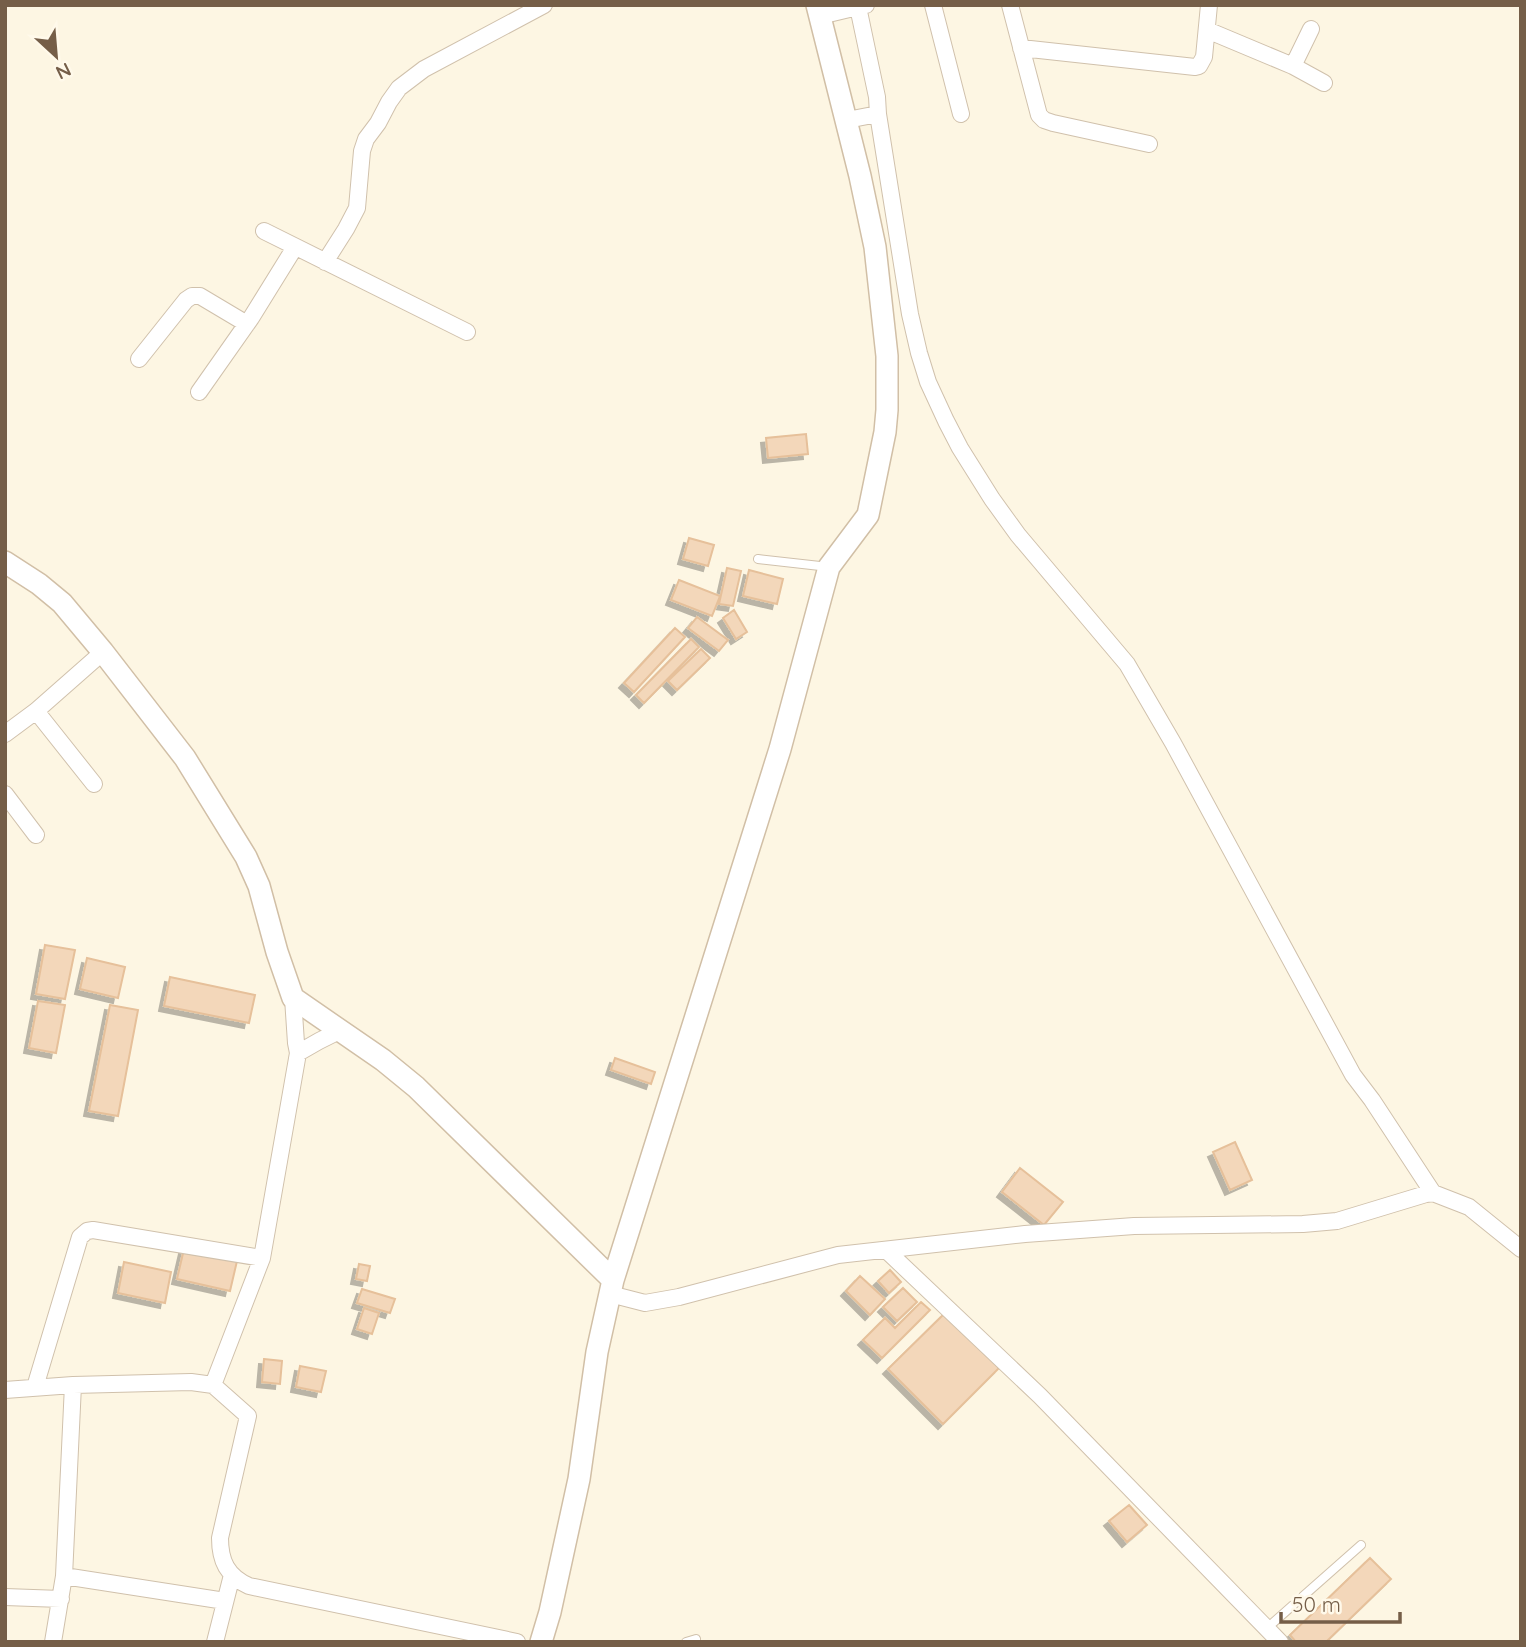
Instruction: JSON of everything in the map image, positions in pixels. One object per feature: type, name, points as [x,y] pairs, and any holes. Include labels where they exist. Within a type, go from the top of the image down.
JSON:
[{"type":"street","points":[[325,262],[357,208],[362,151],[366,139],[399,88],[424,69],[544,5]]},
{"type":"street","points":[[933,5],[961,114]]},
{"type":"street","points":[[1010,5],[1039,115],[1044,120],[1149,144]]},
{"type":"street","points":[[1021,48],[1195,68],[1202,62],[1209,5]]},
{"type":"street","points":[[541,1642],[579,1479],[597,1352],[611,1287],[780,749],[829,567],[868,515],[879,464],[887,410],[887,356],[877,260],[847,120],[819,11],[862,6],[910,314],[919,353],[946,421],[973,468],[1018,535],[1127,664],[1173,743],[1353,1075],[1433,1194]]},
{"type":"street","points":[[1293,66],[1311,29]]},
{"type":"street","points":[[1207,30],[1293,66],[1324,83]]},
{"type":"street","points":[[847,120],[878,114]]},
{"type":"street","points":[[264,231],[467,332]]},
{"type":"street","points":[[199,392],[247,324],[295,247]]},
{"type":"street","points":[[139,359],[192,296],[200,296],[247,324]]},
{"type":"street","points":[[5,562],[62,603],[185,758],[246,857],[259,886],[293,998],[298,1054],[262,1258],[213,1385]]},
{"type":"street","points":[[5,734],[36,711],[103,652]]},
{"type":"street","points":[[36,711],[94,784]]},
{"type":"street","points":[[5,794],[36,835]]},
{"type":"street","points":[[293,998],[391,1066],[416,1087],[611,1287],[645,1303],[679,1297],[838,1255],[1025,1234],[1134,1226],[1321,1223],[1426,1194],[1469,1207],[1521,1249]]},
{"type":"street","points":[[298,1054],[341,1030]]},
{"type":"street","points":[[35,1387],[80,1237],[87,1231],[262,1258]]},
{"type":"street","points":[[886,1250],[1040,1396],[1280,1642]]},
{"type":"street","points":[[5,1390],[191,1382],[213,1385],[248,1416],[220,1538],[223,1560],[239,1581],[250,1586],[517,1642]]},
{"type":"street","points":[[53,1642],[64,1576],[74,1385]]},
{"type":"street","points":[[215,1642],[232,1574]]},
{"type":"street","points":[[64,1576],[225,1601]]},
{"type":"street","points":[[5,1597],[61,1599]]},
{"type":"lane","points":[[758,559],[829,567]]},
{"type":"lane","points":[[1266,1629],[1361,1545]]},
{"type":"lane","points":[[686,1642],[696,1639]]},
{"type":"building","points":[[806,434],[808,454],[768,458],[766,438]]},
{"type":"building","points":[[689,538],[714,545],[708,566],[683,559]]},
{"type":"building","points":[[727,568],[741,571],[733,606],[719,604]]},
{"type":"building","points":[[749,570],[783,579],[777,604],[743,596]]},
{"type":"building","points":[[679,580],[720,596],[712,616],[671,600]]},
{"type":"building","points":[[734,610],[747,632],[736,639],[723,618]]},
{"type":"building","points":[[697,617],[728,640],[719,651],[688,628]]},
{"type":"building","points":[[675,628],[685,637],[634,692],[624,683]]},
{"type":"building","points":[[691,639],[699,647],[644,703],[636,695]]},
{"type":"building","points":[[701,649],[710,658],[677,690],[668,681]]},
{"type":"building","points":[[45,945],[75,950],[65,999],[36,994]]},
{"type":"building","points":[[87,958],[125,967],[118,998],[80,989]]},
{"type":"building","points":[[170,977],[255,995],[249,1023],[164,1006]]},
{"type":"building","points":[[38,1001],[65,1005],[56,1053],[29,1048]]},
{"type":"building","points":[[110,1005],[138,1010],[118,1116],[89,1111]]},
{"type":"building","points":[[615,1058],[655,1072],[651,1084],[611,1070]]},
{"type":"building","points":[[1235,1142],[1252,1180],[1230,1190],[1213,1152]]},
{"type":"building","points":[[1020,1168],[1063,1202],[1044,1225],[1002,1192]]},
{"type":"building","points":[[184,1249],[237,1261],[230,1291],[177,1279]]},
{"type":"building","points":[[124,1262],[171,1272],[165,1303],[118,1293]]},
{"type":"building","points":[[359,1264],[370,1266],[367,1281],[356,1279]]},
{"type":"building","points":[[890,1270],[901,1282],[889,1293],[878,1281]]},
{"type":"building","points":[[860,1276],[885,1299],[870,1315],[846,1291]]},
{"type":"building","points":[[903,1288],[917,1302],[897,1321],[883,1307]]},
{"type":"building","points":[[362,1289],[395,1299],[390,1313],[357,1303]]},
{"type":"building","points":[[921,1302],[930,1310],[882,1358],[863,1340],[885,1318],[895,1328]]},
{"type":"building","points":[[364,1308],[379,1313],[372,1334],[357,1329]]},
{"type":"building","points":[[945,1313],[999,1368],[943,1424],[888,1369]]},
{"type":"building","points":[[264,1359],[282,1361],[280,1384],[262,1382]]},
{"type":"building","points":[[300,1366],[326,1371],[321,1392],[296,1387]]},
{"type":"building","points":[[1129,1505],[1147,1525],[1127,1542],[1109,1521]]},
{"type":"building","points":[[1370,1558],[1391,1579],[1326,1642],[1296,1642],[1290,1635]]}]
